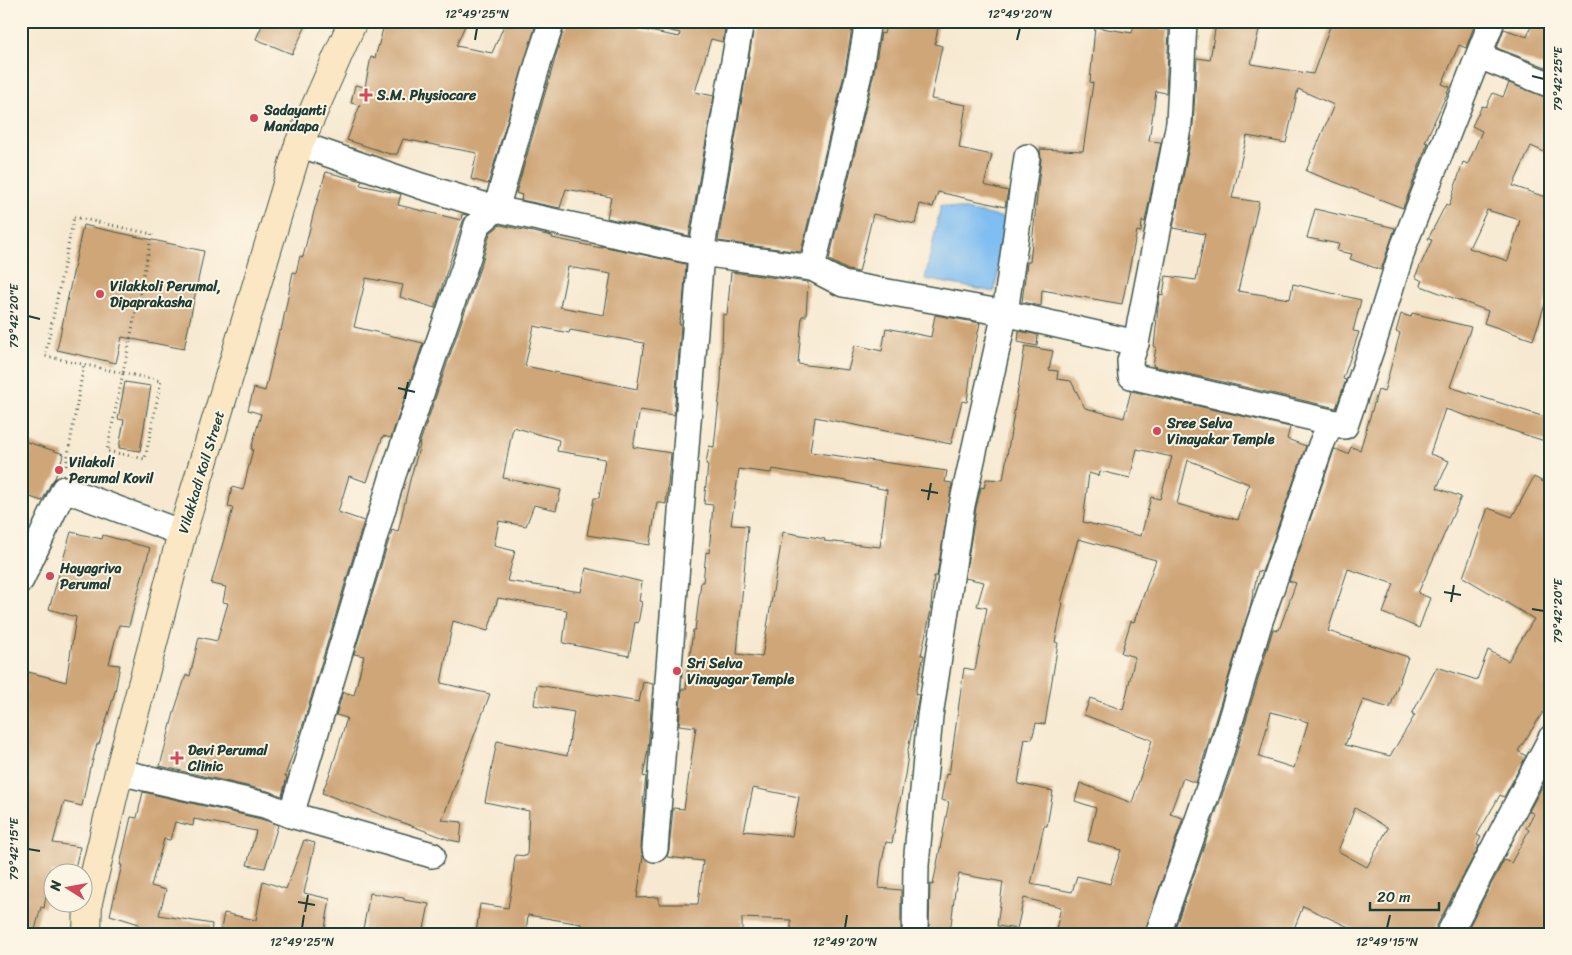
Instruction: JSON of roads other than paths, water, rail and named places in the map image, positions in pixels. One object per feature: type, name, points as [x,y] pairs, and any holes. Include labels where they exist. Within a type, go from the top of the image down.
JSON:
[{"type":"street","name":"Vilakkadi Koil Street","points":[[87,934],[88,902],[119,772],[182,533],[299,144],[353,21]]},
{"type":"street","points":[[291,815],[393,475],[468,257],[477,225],[496,209],[552,21]]},
{"type":"street","points":[[655,849],[701,253],[741,21]]},
{"type":"street","points":[[812,268],[859,74],[868,21]]},
{"type":"street","points":[[1184,21],[1179,123],[1136,343],[1130,361],[1131,376],[1345,426],[1404,245],[1492,21]]},
{"type":"street","points":[[1479,56],[1551,85]]},
{"type":"street","points":[[299,144],[421,186],[496,209],[701,253],[812,268],[843,284],[1005,313],[1136,343]]},
{"type":"street","points":[[915,934],[916,865],[935,687],[962,506],[1005,313],[1027,157]]},
{"type":"street","points":[[1158,934],[1218,762],[1259,624],[1331,422]]},
{"type":"street","points":[[21,580],[64,489],[182,533]]},
{"type":"street","points":[[1449,934],[1551,738]]},
{"type":"street","points":[[119,772],[265,805],[291,815],[432,855]]},
{"type":"water","points":[[941,205],[1011,219],[994,292],[925,279]]},
{"type":"place","name":"S.M. Physiocare","points":[[366,95]]},
{"type":"place","name":"Sadayanti Mandapa","points":[[254,118]]},
{"type":"place","name":"Vilakkoli Perumal, Dipaprakasha","points":[[100,294]]},
{"type":"place","name":"Sree Selva Vinayakar Temple","points":[[1157,431]]},
{"type":"place","name":"Vilakoli Perumal Kovil","points":[[59,470]]},
{"type":"place","name":"Hayagriva Perumal","points":[[50,576]]},
{"type":"place","name":"Sri Selva Vinayagar Temple","points":[[677,671]]},
{"type":"place","name":"Devi Perumal Clinic","points":[[177,758]]}]
